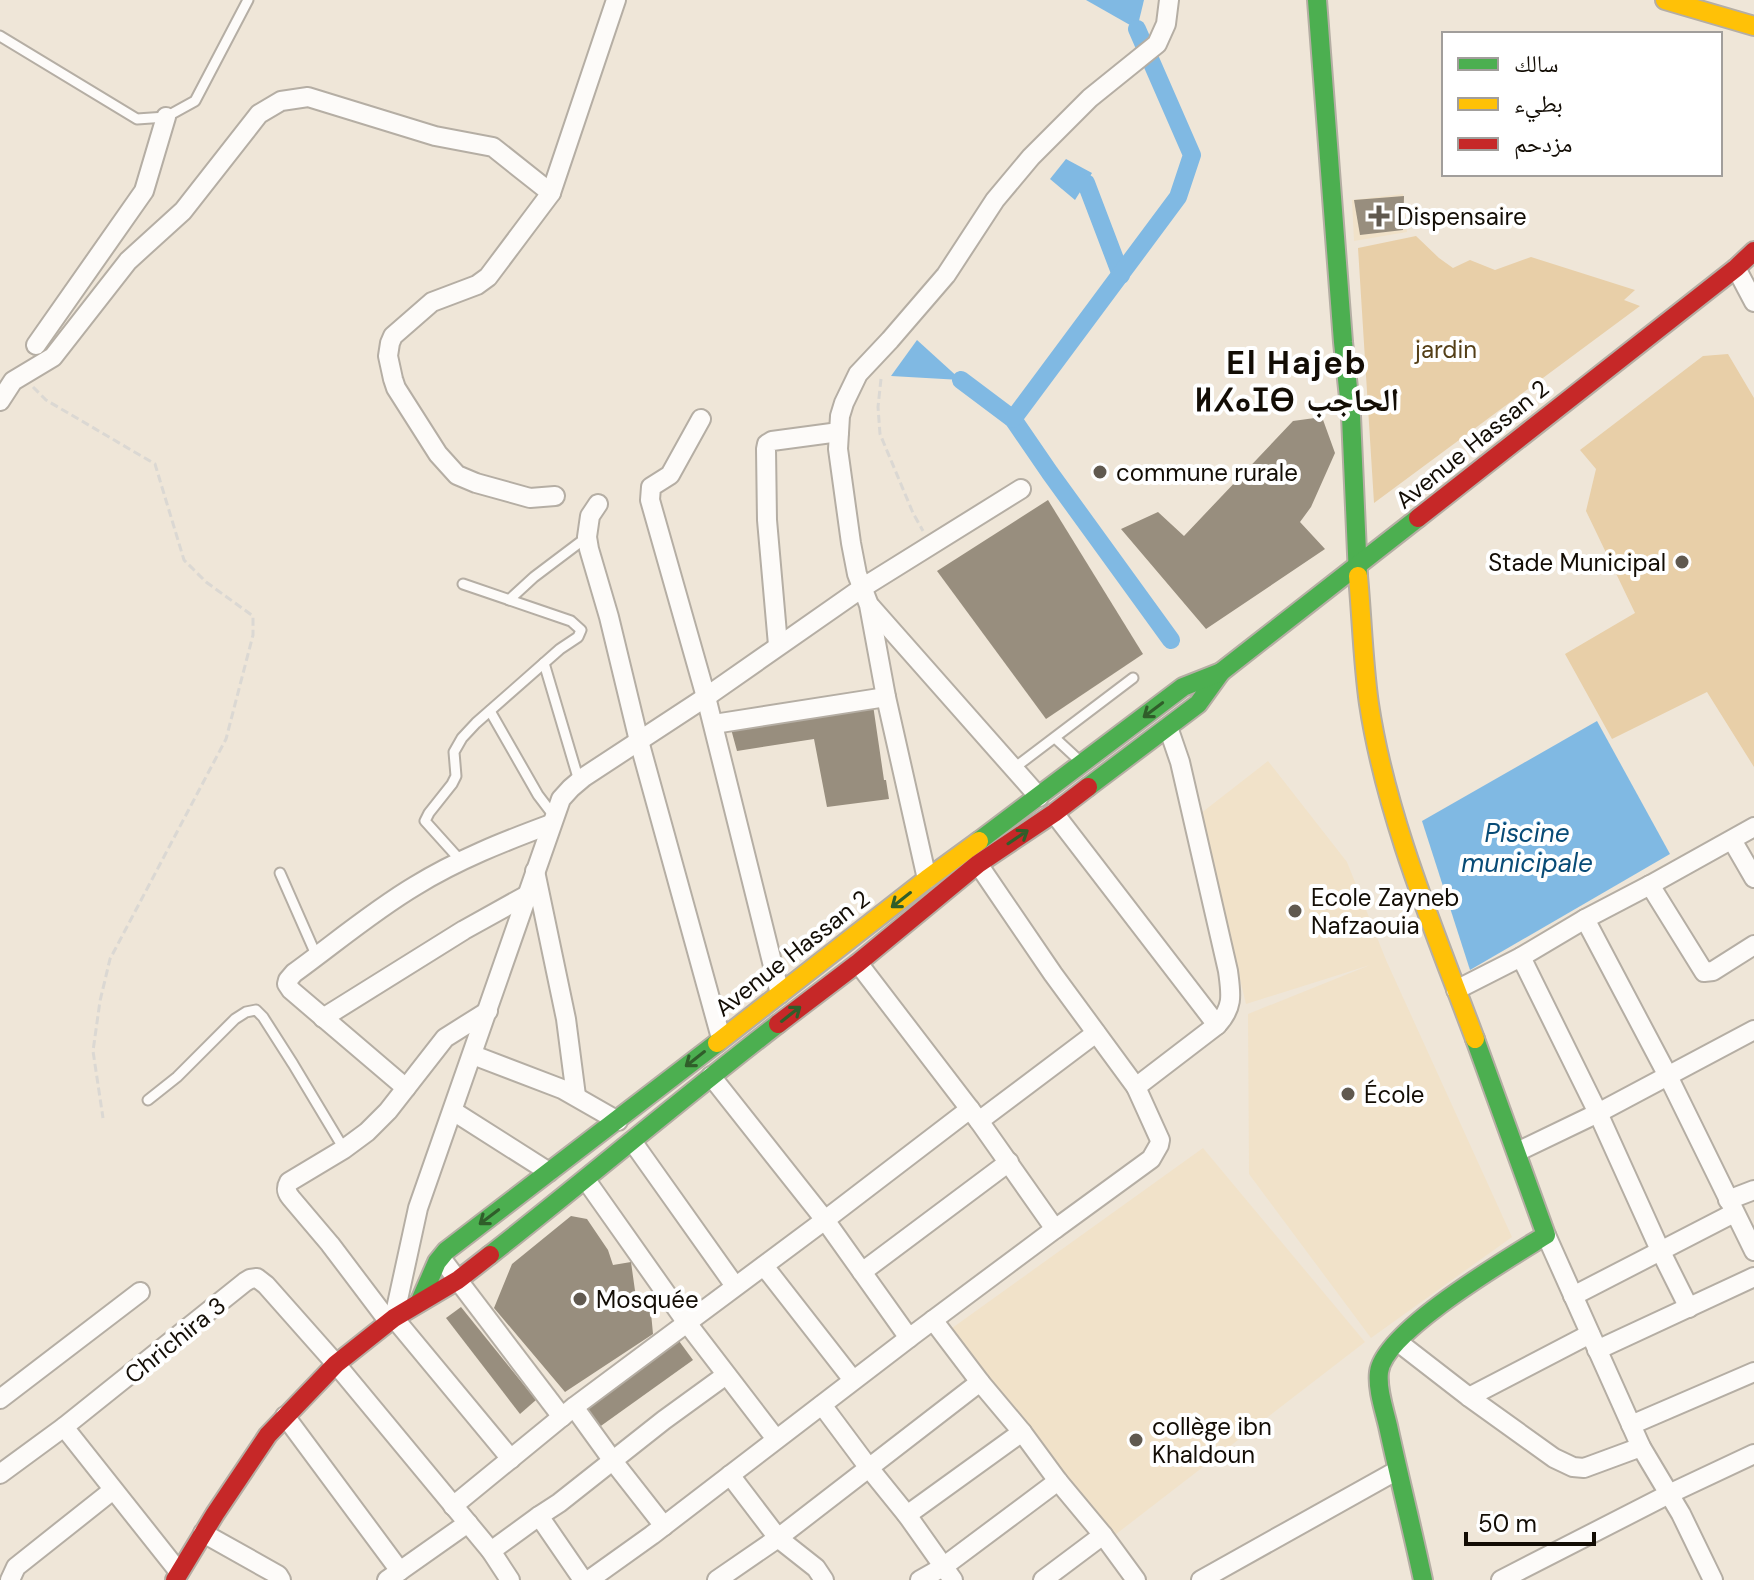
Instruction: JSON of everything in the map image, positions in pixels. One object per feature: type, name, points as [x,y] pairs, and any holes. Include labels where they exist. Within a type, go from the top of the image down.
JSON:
[{"type":"main road","points":[[1317,0],[1351,416],[1357,567],[1369,704],[1388,792],[1407,854],[1546,1235],[1460,1291],[1415,1326],[1398,1342],[1379,1369],[1396,1471],[1423,1580]]},
{"type":"main road","points":[[1665,0],[1754,26]]},
{"type":"main road","name":"Avenue Hassan 2","points":[[420,1301],[441,1258],[464,1236],[618,1121],[927,879],[1183,687],[1221,672],[1754,252]]},
{"type":"main road","name":"Avenue Hassan 2","points":[[177,1576],[268,1435],[336,1364],[391,1320],[458,1280],[978,864],[1054,813],[1198,704],[1221,672]]},
{"type":"main road","points":[[464,1236],[485,1259]]},
{"type":"street","points":[[555,496],[530,498],[457,475],[438,454],[396,388],[388,356],[393,336],[432,302],[477,285],[488,277],[551,193],[616,0]]},
{"type":"street","points":[[927,879],[846,514],[838,458],[844,403],[858,374],[946,275],[1005,187],[1031,157],[1090,98],[1157,44],[1166,24],[1169,0]]},
{"type":"street","points":[[0,401],[13,381],[53,357],[128,261],[183,211],[259,114],[281,101],[308,97],[435,136],[493,147],[551,193]]},
{"type":"street","points":[[36,345],[144,191],[166,117]]},
{"type":"street","points":[[1736,268],[1754,302]]},
{"type":"street","points":[[701,419],[670,475],[653,485],[650,494],[714,724],[780,994]]},
{"type":"street","points":[[778,645],[767,520],[767,444],[839,432]]},
{"type":"street","points":[[391,1320],[418,1208],[561,799],[579,781],[778,645],[866,596],[931,545],[1021,489]]},
{"type":"street","points":[[598,504],[590,516],[589,549],[721,1038]]},
{"type":"street","points":[[866,596],[1039,797]]},
{"type":"street","points":[[714,724],[886,697]]},
{"type":"street","points":[[1136,1087],[1217,1025],[1226,1016],[1231,998],[1228,971],[1180,762],[1168,727]]},
{"type":"street","points":[[1054,813],[1217,1025]]},
{"type":"street","points":[[406,1088],[291,990],[288,980],[415,885],[552,820]]},
{"type":"street","points":[[1456,990],[1754,827]]},
{"type":"street","points":[[1732,840],[1754,878]]},
{"type":"street","points":[[539,1516],[586,1580],[664,1526],[853,1380],[1151,1159],[1157,1151],[1160,1140],[1136,1087],[978,864]]},
{"type":"street","points":[[535,871],[566,1019],[576,1096]]},
{"type":"street","points":[[1650,885],[1704,972],[1713,971],[1754,945]]},
{"type":"street","points":[[323,1018],[464,930],[527,895]]},
{"type":"street","points":[[1585,919],[1668,1076],[1754,1251]]},
{"type":"street","points":[[1521,957],[1689,1308]]},
{"type":"street","points":[[858,963],[975,1115],[1055,1229]]},
{"type":"street","points":[[488,1011],[445,1038],[377,1121],[344,1149],[289,1182],[287,1191],[391,1320],[511,1459]]},
{"type":"street","points":[[1517,1152],[1754,1030]]},
{"type":"street","points":[[453,1506],[568,1412],[735,1286],[1096,1033]]},
{"type":"street","points":[[473,1055],[576,1096],[618,1121]]},
{"type":"street","points":[[711,1076],[825,1220],[909,1338]]},
{"type":"street","points":[[453,1111],[549,1172]]},
{"type":"street","points":[[632,1141],[735,1286]]},
{"type":"street","points":[[862,1272],[1009,1162]]},
{"type":"street","points":[[586,1180],[687,1323],[776,1439]]},
{"type":"street","points":[[1573,1296],[1660,1250],[1754,1190]]},
{"type":"street","points":[[1546,1235],[1641,1447],[1681,1514],[1713,1580]]},
{"type":"street","points":[[441,1258],[664,1526]]},
{"type":"street","points":[[764,1266],[853,1380]]},
{"type":"street","points":[[1469,1397],[1593,1342],[1689,1308],[1754,1277]]},
{"type":"street","name":"Chrichira 3","points":[[0,1474],[253,1278],[266,1285],[336,1364]]},
{"type":"street","points":[[0,1399],[140,1292]]},
{"type":"street","points":[[933,1320],[1136,1580]]},
{"type":"street","points":[[1398,1342],[1554,1458],[1573,1467],[1584,1468],[1641,1447]]},
{"type":"street","points":[[336,1364],[491,1551],[510,1580]]},
{"type":"street","points":[[1631,1425],[1754,1372]]},
{"type":"street","points":[[491,1551],[726,1375]]},
{"type":"street","points":[[717,1580],[778,1538],[980,1382]]},
{"type":"street","points":[[822,1405],[948,1573]]},
{"type":"street","points":[[285,1416],[393,1575],[468,1523]]},
{"type":"street","points":[[64,1427],[177,1576]]},
{"type":"street","points":[[907,1515],[1022,1432]]},
{"type":"street","points":[[1501,1580],[1754,1454]]},
{"type":"street","points":[[1201,1580],[1234,1572],[1396,1471]]},
{"type":"street","points":[[730,1475],[778,1538],[820,1574]]},
{"type":"street","points":[[920,1580],[948,1573],[1058,1481]]},
{"type":"street","points":[[10,1580],[16,1567],[113,1490]]},
{"type":"street","points":[[203,1533],[278,1575],[281,1580]]},
{"type":"street","points":[[1043,1580],[1103,1535]]},
{"type":"street","points":[[799,1580],[820,1574]]},
{"type":"lane","points":[[0,36],[137,119],[166,117],[195,101],[248,0]]},
{"type":"lane","points":[[509,600],[587,537]]},
{"type":"lane","points":[[461,861],[425,821],[456,776],[453,757],[456,747],[490,711],[560,649],[578,637],[581,630],[571,621],[463,584]]},
{"type":"lane","points":[[544,663],[579,781]]},
{"type":"lane","points":[[1013,769],[1133,678]]},
{"type":"lane","points":[[490,711],[552,820]]},
{"type":"lane","points":[[1055,738],[1082,763]]},
{"type":"lane","points":[[280,873],[317,957]]},
{"type":"lane","points":[[148,1100],[177,1077],[235,1019],[256,1010],[344,1149]]},
{"type":"path","points":[[22,376],[46,400],[155,464],[184,560],[206,582],[253,616],[253,635],[226,739],[110,959],[93,1051],[103,1118]]},
{"type":"path","points":[[881,379],[880,434],[913,513],[931,545]]},
{"type":"shaded area","name":"Dispensaire","points":[[1403,194],[1407,232],[1354,241],[1352,200]]},
{"type":"shaded area","name":"École","points":[[1268,761],[1347,862],[1386,960],[1512,1237],[1371,1338],[1249,1174],[1248,1014],[1370,965],[1246,1004],[1200,814]]},
{"type":"shaded area","name":"collège ibn Khaldoun","points":[[1203,1148],[1365,1342],[1111,1538],[948,1331]]},
{"type":"green space","name":"jardin","points":[[1416,236],[1453,268],[1470,260],[1495,270],[1531,257],[1635,290],[1624,300],[1640,306],[1374,503],[1358,248]]},
{"type":"green space","name":"Stade Municipal","points":[[1728,354],[1754,398],[1754,767],[1707,692],[1612,739],[1565,654],[1635,613],[1586,511],[1596,469],[1580,450],[1703,356]]},
{"type":"water","points":[[1086,0],[1144,0],[1137,29]]},
{"type":"water","points":[[1066,159],[1092,173],[1075,200],[1050,179]]},
{"type":"water","points":[[917,340],[961,380],[891,376]]},
{"type":"water","name":"Piscine municipale","points":[[1597,721],[1670,854],[1470,970],[1422,821]]},
{"type":"building","name":"Dispensaire","points":[[1404,196],[1403,230],[1360,235],[1354,200]]},
{"type":"building","points":[[1322,417],[1335,453],[1311,507],[1300,522],[1325,549],[1206,629],[1121,529],[1158,512],[1184,536],[1293,421]]},
{"type":"building","points":[[1048,500],[1143,654],[1046,719],[937,571]]},
{"type":"building","points":[[873,705],[889,799],[827,807],[814,739],[737,751],[731,729]]},
{"type":"building","name":"Mosquée","points":[[571,1216],[587,1219],[608,1250],[613,1265],[631,1262],[637,1305],[650,1302],[653,1334],[565,1392],[494,1308],[512,1264]]},
{"type":"building","points":[[461,1307],[536,1400],[520,1414],[446,1318]]},
{"type":"building","points":[[679,1341],[693,1360],[598,1428],[584,1408]]},
{"type":"waterway","points":[[1013,419],[1178,197],[1192,155],[1137,29]]},
{"type":"waterway","points":[[1086,183],[1121,275]]},
{"type":"waterway","points":[[961,380],[1013,419],[1171,640]]},
{"type":"traffic: fast","points":[[1317,0],[1351,416],[1358,576]]},
{"type":"traffic: fast","points":[[979,841],[1183,687],[1221,672],[1418,518]]},
{"type":"traffic: fast","points":[[1088,787],[1198,704],[1221,672]]},
{"type":"traffic: fast","points":[[490,1255],[778,1024]]},
{"type":"traffic: fast","points":[[1423,1580],[1381,1399],[1379,1372],[1386,1355],[1425,1316],[1546,1235],[1475,1039]]},
{"type":"traffic: fast","points":[[420,1301],[437,1262],[446,1251],[717,1043]]},
{"type":"traffic: slow","points":[[1665,0],[1754,26]]},
{"type":"traffic: slow","points":[[1358,576],[1369,704],[1387,789],[1413,874],[1475,1039]]},
{"type":"traffic: slow","points":[[717,1043],[979,841]]},
{"type":"traffic: jam","points":[[1418,518],[1754,251]]},
{"type":"traffic: jam","points":[[778,1024],[978,864],[1088,787]]},
{"type":"traffic: jam","points":[[175,1580],[268,1435],[336,1364],[394,1318],[458,1280],[490,1255]]},
{"type":"place","name":"Dispensaire","points":[[1379,216]]},
{"type":"place","name":"commune rurale","points":[[1100,472]]},
{"type":"place","name":"Stade Municipal","points":[[1682,562]]},
{"type":"place","name":"Ecole Zayneb Nafzaouia","points":[[1295,911]]},
{"type":"place","name":"École","points":[[1348,1094]]},
{"type":"place","name":"Mosquée","points":[[580,1299]]},
{"type":"place","name":"collège ibn Khaldoun","points":[[1136,1440]]},
{"type":"district","name":"El Hajeb ⵍⵃⴰⵊⴱ الحاجب","points":[[1297,382]]}]
